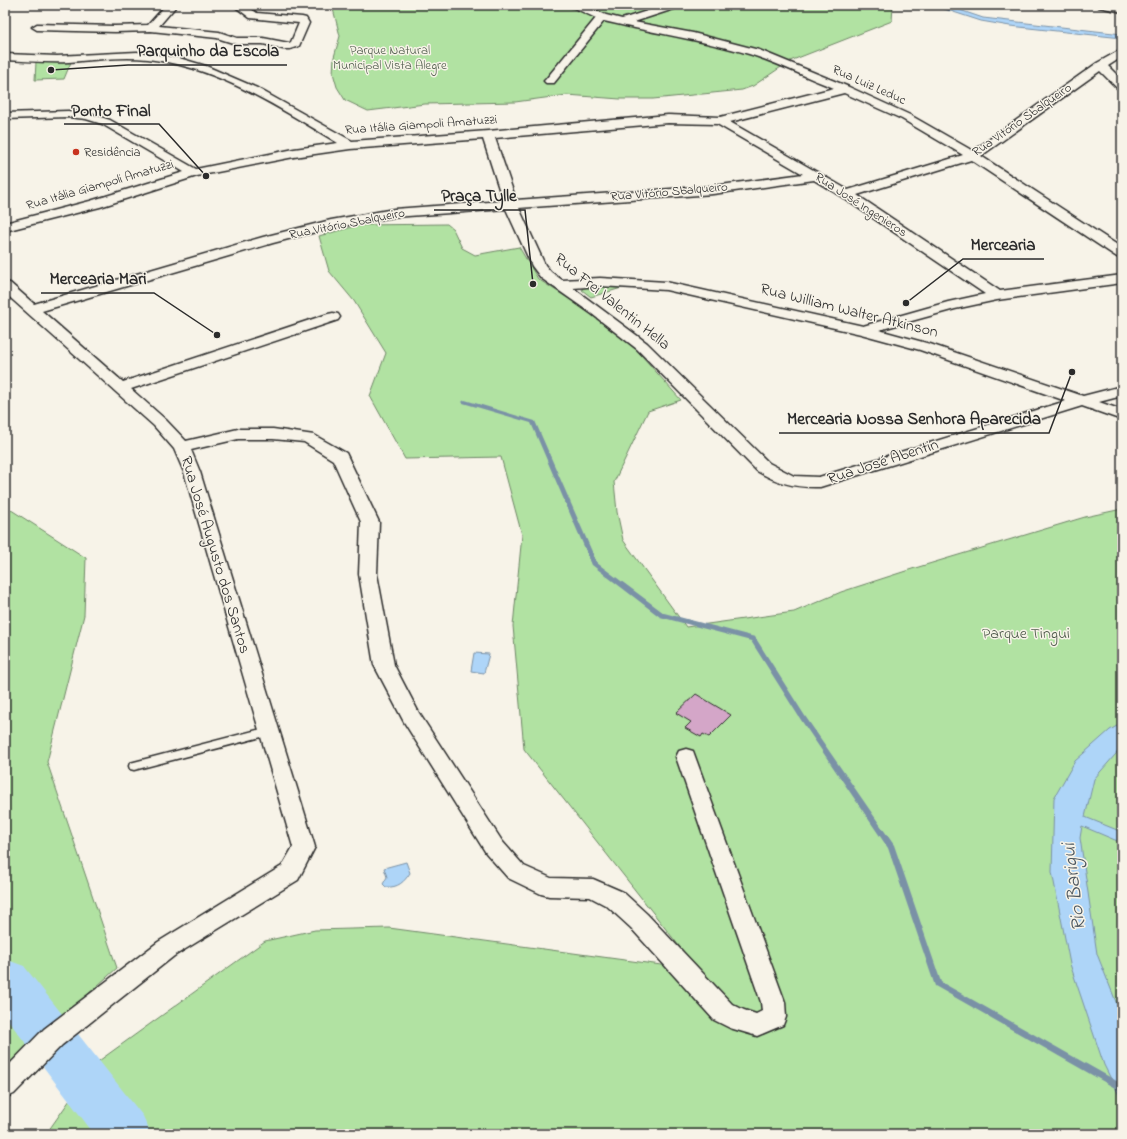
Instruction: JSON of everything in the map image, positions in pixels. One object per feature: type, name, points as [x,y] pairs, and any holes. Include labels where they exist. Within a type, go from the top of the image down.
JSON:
[{"type":"street","points":[[151,28],[172,5]]},
{"type":"street","points":[[37,27],[115,29],[151,28],[219,35],[236,41],[263,42],[283,46],[295,44],[304,23],[302,20],[254,16],[238,5]]},
{"type":"street","name":"Rua Luiz Leduc","points":[[576,5],[602,17],[693,36],[755,52],[845,89],[906,117],[973,156],[1122,254]]},
{"type":"street","points":[[622,22],[676,5]]},
{"type":"street","points":[[1103,5],[1122,9]]},
{"type":"street","points":[[550,81],[602,17]]},
{"type":"street","points":[[102,56],[115,29]]},
{"type":"street","name":"Rua Vitório Sbalqueiro","points":[[847,194],[973,156],[1101,65],[1122,52]]},
{"type":"street","points":[[5,57],[56,59],[102,56],[148,56],[179,62],[221,74],[286,108],[350,145]]},
{"type":"street","points":[[1101,65],[1122,87]]},
{"type":"street","name":"Rua Itália Giampoli Amatuzzi","points":[[5,227],[95,204],[194,173],[294,153],[350,145],[488,135],[668,119],[720,121],[845,89]]},
{"type":"street","points":[[5,116],[68,114],[87,116],[106,122],[194,173]]},
{"type":"street","name":"Rua José Ingenieros","points":[[720,121],[847,194],[997,296]]},
{"type":"street","name":"Rua Frei Valentin Hella","points":[[488,135],[511,204],[539,266],[546,275],[597,310],[642,346],[763,467],[783,479],[805,484]]},
{"type":"street","name":"Rua Vitório Sbalqueiro","points":[[31,310],[268,240],[331,224],[394,213],[713,190],[816,176]]},
{"type":"street","points":[[863,330],[953,305],[997,296],[1122,278]]},
{"type":"street","name":"Rua William Walter Atkinson","points":[[559,284],[600,282],[666,286],[863,330],[926,346],[1122,415]]},
{"type":"street","name":"Rua José Augusto dos Santos","points":[[5,286],[160,423],[182,447],[192,472],[304,847],[290,873],[166,949],[53,1037],[5,1086]]},
{"type":"street","points":[[120,388],[333,317]]},
{"type":"street","name":"Rua José Abentin","points":[[805,484],[820,482],[1082,400],[1122,391]]},
{"type":"street","points":[[182,447],[238,434],[274,434],[308,438],[340,457],[370,522],[368,574],[384,665],[410,718],[494,847],[516,872],[549,888],[593,888],[615,899],[639,921],[723,1012],[739,1020],[757,1025],[774,1017],[773,1002],[686,757]]},
{"type":"lane","points":[[134,766],[269,731]]},
{"type":"green space","name":"Parque Natural Municipal Vista Alegre","points":[[332,5],[893,6],[892,21],[790,61],[753,86],[742,90],[653,99],[620,99],[567,95],[515,102],[425,104],[368,111],[345,100],[337,87],[333,73],[334,57],[340,36]]},
{"type":"green space","points":[[36,62],[71,62],[64,79],[35,80]]},
{"type":"green space","name":"Parque Tingui","points":[[447,224],[453,229],[462,248],[475,255],[519,247],[538,279],[588,311],[634,347],[681,400],[648,411],[614,482],[617,512],[623,540],[686,627],[794,612],[841,592],[912,569],[1085,517],[1122,509],[1122,1134],[46,1134],[96,1063],[265,941],[315,930],[389,928],[698,970],[524,749],[513,626],[522,535],[501,457],[405,459],[370,396],[386,353],[354,301],[329,271],[319,236],[360,225]]},
{"type":"green space","points":[[594,286],[625,287],[591,297],[582,290],[583,288]]},
{"type":"green space","points":[[5,506],[86,558],[84,615],[47,762],[117,968],[5,1069]]},
{"type":"water","points":[[932,5],[945,5],[983,18],[1122,34],[1122,38],[1010,26],[981,21]]},
{"type":"water","points":[[474,653],[489,654],[484,673],[471,671]]},
{"type":"water","name":"Rio Barigui","points":[[1122,723],[1122,747],[1094,779],[1085,817],[1122,832],[1122,843],[1082,826],[1080,838],[1097,954],[1122,1017],[1122,1101],[1104,1065],[1070,964],[1052,872],[1054,798],[1075,761],[1110,730]]},
{"type":"water","points":[[406,862],[410,873],[408,876],[403,882],[397,885],[386,887],[383,884],[387,877],[384,868]]},
{"type":"building","points":[[696,694],[731,715],[709,737],[703,734],[701,737],[685,728],[691,722],[676,713]]},
{"type":"waterway","points":[[465,402],[533,422],[594,564],[662,615],[753,639],[803,718],[891,847],[938,984],[1122,1088]]},
{"type":"waterway","points":[[5,980],[125,1134]]},
{"type":"place","name":"Parquinho da Escola","points":[[51,70]]},
{"type":"place","name":"Residência","points":[[76,152]]},
{"type":"place","name":"Ponto Final","points":[[206,176]]},
{"type":"place","name":"Praça Tylle","points":[[533,284]]},
{"type":"place","name":"Mercearia","points":[[906,303]]},
{"type":"place","name":"Mercearia Mari","points":[[217,335]]},
{"type":"place","name":"Mercearia Nossa Senhora Aparecida","points":[[1072,372]]}]
